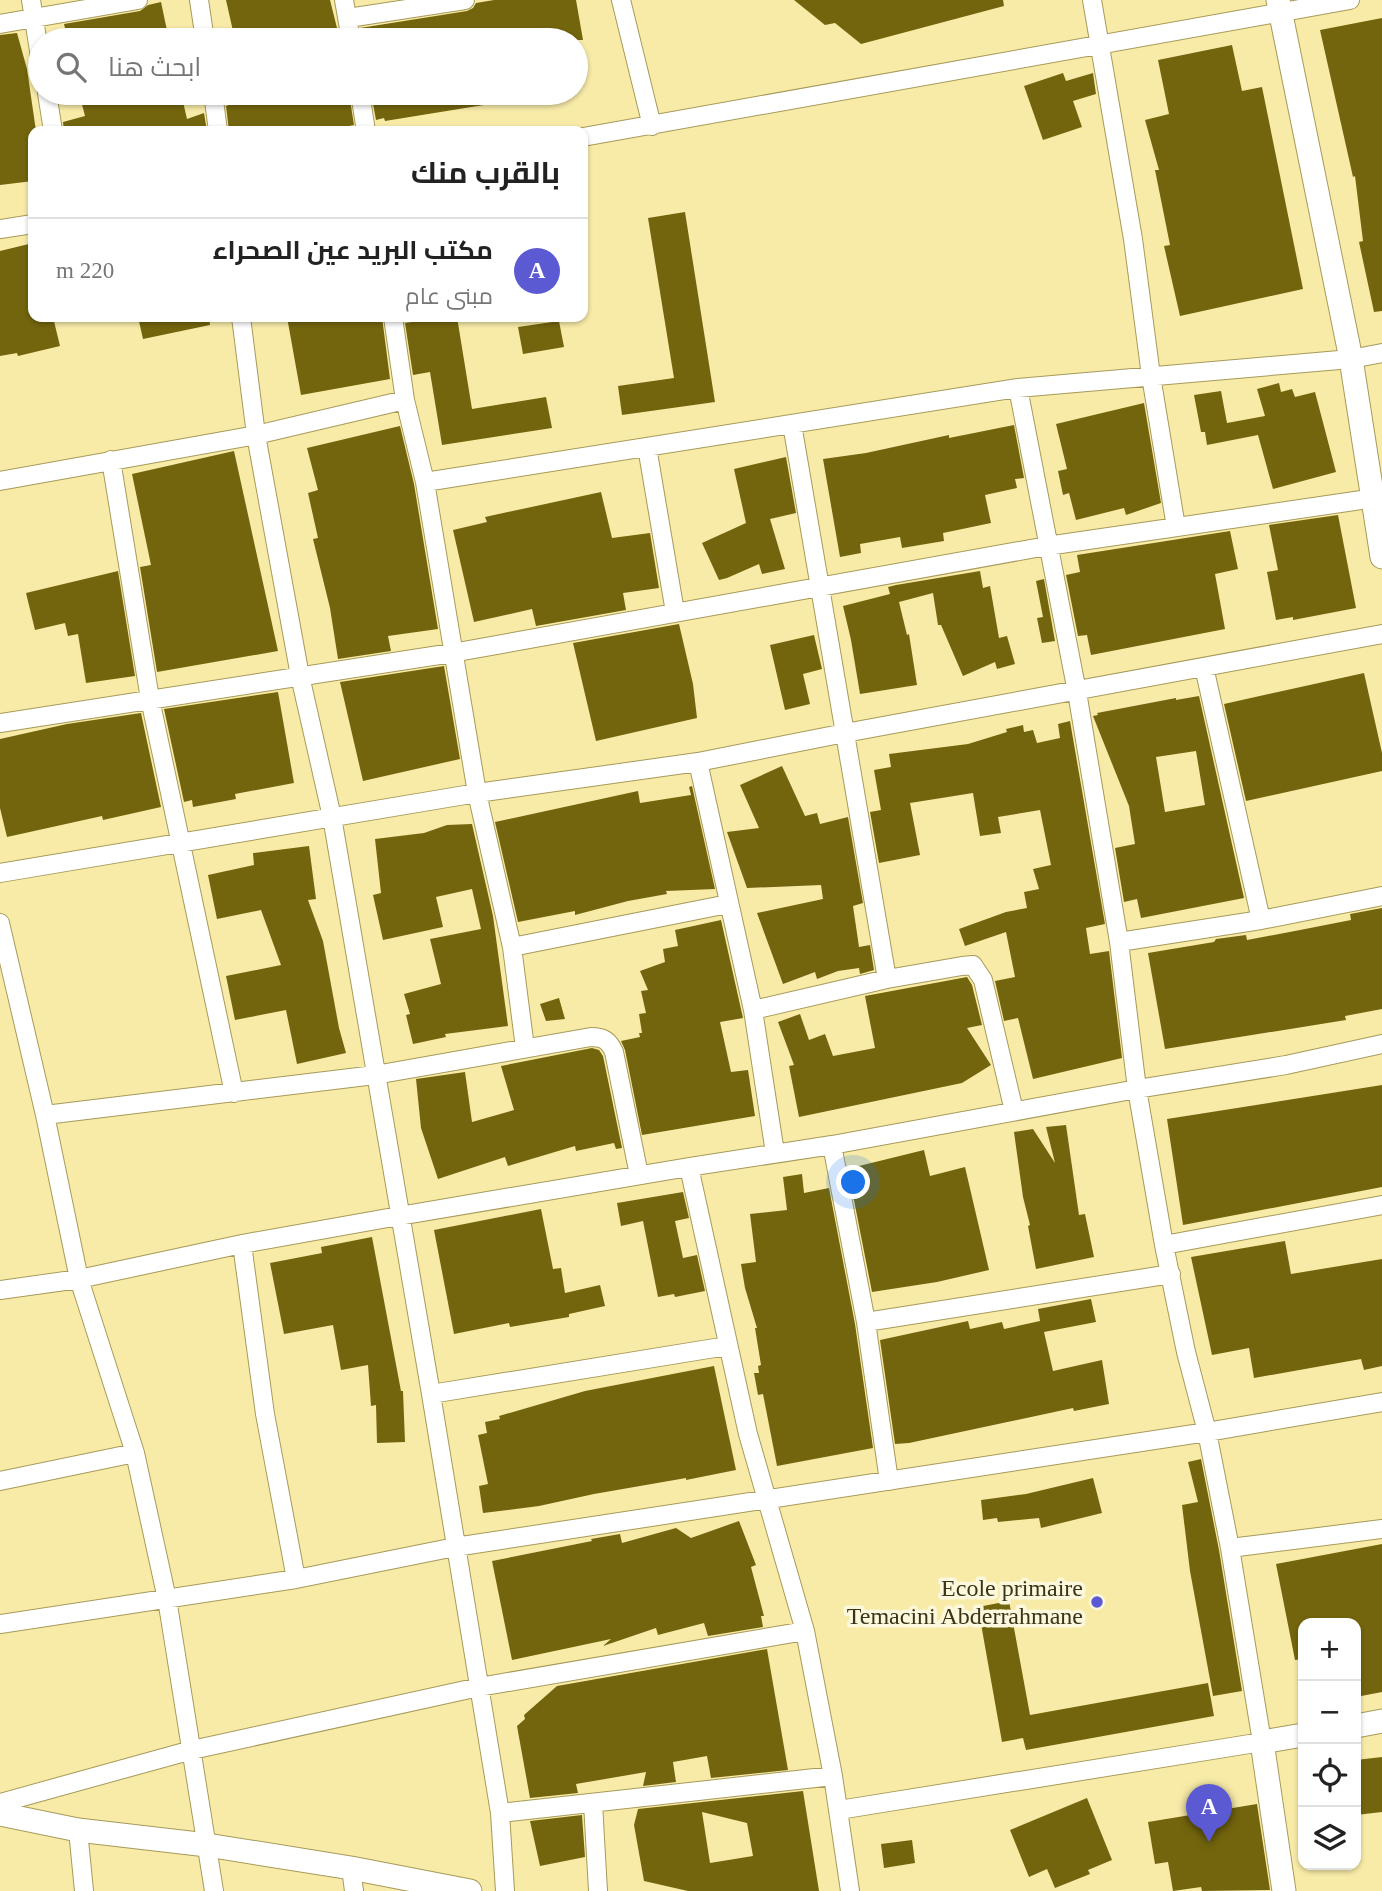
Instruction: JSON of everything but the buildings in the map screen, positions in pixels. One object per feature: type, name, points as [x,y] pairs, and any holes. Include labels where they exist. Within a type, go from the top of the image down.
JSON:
[{"type":"street","points":[[0,24],[32,9],[138,0]]},
{"type":"street","points":[[199,0],[203,28]]},
{"type":"street","points":[[345,0],[349,28]]},
{"type":"street","points":[[348,18],[465,0]]},
{"type":"street","points":[[621,0],[652,126]]},
{"type":"street","points":[[1092,0],[1133,239],[1151,376],[1176,527]]},
{"type":"street","points":[[588,136],[1100,46],[1279,6],[1350,0]]},
{"type":"street","points":[[1279,6],[1378,497],[1382,557]]},
{"type":"street","points":[[32,9],[35,28]]},
{"type":"street","points":[[49,105],[53,126]]},
{"type":"street","points":[[215,105],[217,126]]},
{"type":"street","points":[[362,105],[365,126]]},
{"type":"street","points":[[0,229],[28,225]]},
{"type":"street","points":[[242,322],[256,435],[300,676],[332,817],[431,1394],[500,1813],[505,1891]]},
{"type":"street","points":[[394,322],[405,400],[425,482],[477,793],[512,947],[525,1048]]},
{"type":"street","points":[[425,482],[1018,388],[1351,359],[1382,353]]},
{"type":"street","points":[[1018,388],[1077,692],[1119,942],[1138,1089],[1164,1245],[1186,1352],[1208,1432],[1230,1548],[1284,1891]]},
{"type":"street","points":[[0,481],[256,435],[405,400]]},
{"type":"street","points":[[792,424],[887,979]]},
{"type":"street","points":[[647,447],[675,612]]},
{"type":"street","points":[[111,460],[150,699],[234,1093]]},
{"type":"street","points":[[0,723],[452,653],[1047,546],[1378,497]]},
{"type":"street","points":[[0,873],[477,793],[698,762],[1382,634]]},
{"type":"street","points":[[1203,667],[1261,920]]},
{"type":"street","points":[[698,762],[753,1010],[775,1153]]},
{"type":"street","points":[[1119,942],[1261,920],[1382,896]]},
{"type":"street","points":[[512,947],[728,904]]},
{"type":"street","points":[[0,923],[45,1115],[79,1279],[135,1453],[167,1599],[214,1891]]},
{"type":"street","points":[[753,1010],[887,979],[973,965],[983,980],[1014,1111]]},
{"type":"street","points":[[45,1115],[375,1075],[601,1037],[609,1042],[614,1052],[639,1175]]},
{"type":"street","points":[[0,1290],[79,1279],[242,1244],[399,1216],[832,1145],[1286,1065],[1382,1044]]},
{"type":"street","points":[[832,1145],[866,1322],[889,1481]]},
{"type":"street","points":[[689,1167],[727,1346],[766,1500],[805,1631],[839,1810],[850,1891]]},
{"type":"street","points":[[1164,1245],[1382,1205]]},
{"type":"street","points":[[242,1244],[265,1414],[296,1579]]},
{"type":"street","points":[[866,1322],[1171,1274]]},
{"type":"street","points":[[431,1394],[727,1346]]},
{"type":"street","points":[[0,1624],[296,1579],[455,1547],[1208,1432],[1382,1402]]},
{"type":"street","points":[[0,1481],[135,1453]]},
{"type":"street","points":[[1230,1548],[1382,1529]]},
{"type":"street","points":[[0,1803],[192,1750],[479,1687],[805,1631]]},
{"type":"street","points":[[1361,1725],[1382,1721]]},
{"type":"street","points":[[839,1810],[1298,1736]]},
{"type":"street","points":[[500,1813],[833,1776]]},
{"type":"street","points":[[593,1802],[598,1891]]},
{"type":"street","points":[[0,1814],[78,1830],[207,1845],[351,1868],[470,1891]]},
{"type":"street","points":[[78,1830],[84,1891]]},
{"type":"street","points":[[351,1868],[354,1891]]},
{"type":"place","name":"Ecole primaire Temacini Abderrahmane","points":[[1097,1602]]},
{"type":"place","name":"مكتب البريد عين الصحراء","points":[[1209,1842]]}]
